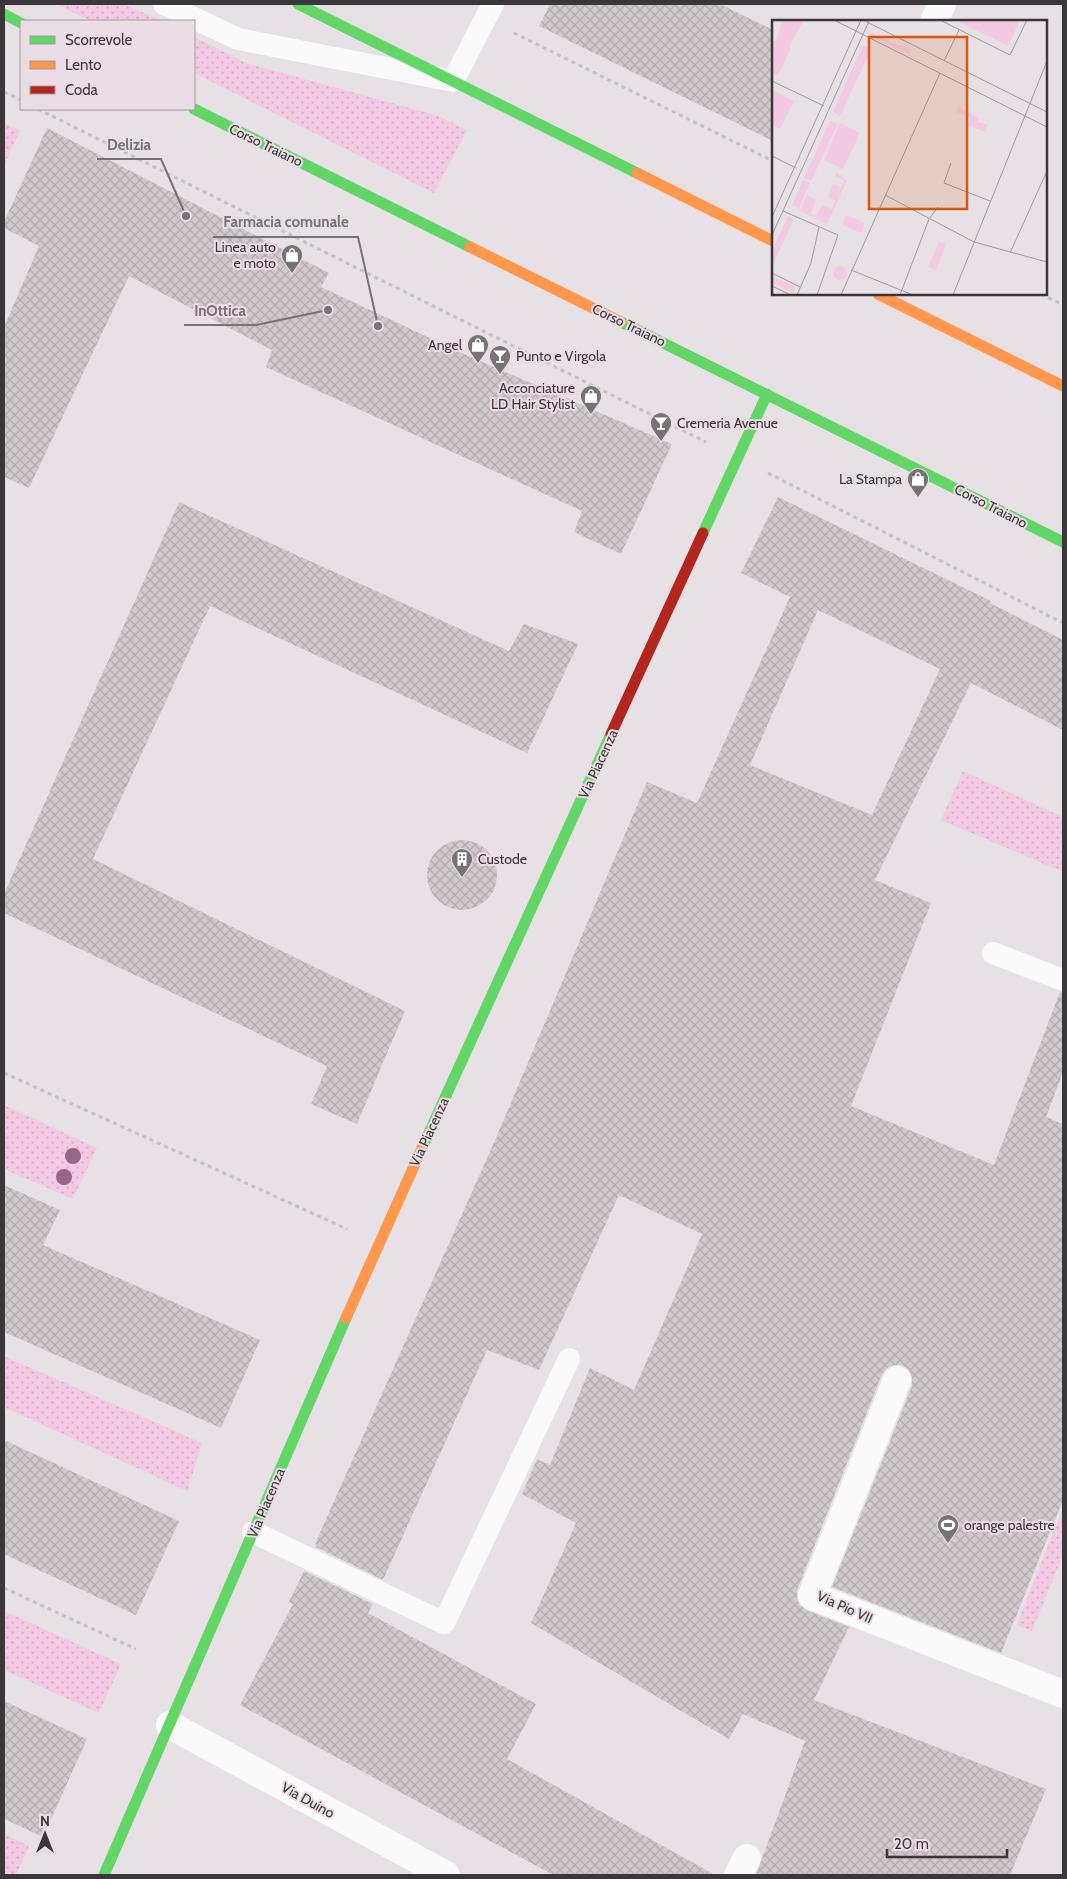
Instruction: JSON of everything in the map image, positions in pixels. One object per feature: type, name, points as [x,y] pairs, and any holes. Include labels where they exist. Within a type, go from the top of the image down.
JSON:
[{"type":"main road","points":[[298,4],[772,241]]},
{"type":"main road","points":[[4,14],[20,22]]},
{"type":"main road","name":"Corso Traiano","points":[[195,109],[1063,542]]},
{"type":"main road","points":[[880,295],[1063,386]]},
{"type":"main road","name":"Via Piacenza","points":[[104,1875],[378,1244],[767,394]]},
{"type":"street","points":[[934,20],[942,4]]},
{"type":"street","name":"Via Pio VII","points":[[897,1380],[812,1596],[1063,1694]]},
{"type":"street","name":"Via Duino","points":[[170,1725],[446,1875]]},
{"type":"lane","points":[[164,4],[238,40],[453,82],[489,11]]},
{"type":"lane","points":[[993,953],[1063,980]]},
{"type":"lane","points":[[253,1532],[444,1623],[569,1359]]},
{"type":"path","points":[[489,11],[772,160]]},
{"type":"path","points":[[4,92],[20,100]]},
{"type":"path","points":[[40,110],[738,458],[1063,623]]},
{"type":"path","points":[[1043,295],[1063,304]]},
{"type":"path","points":[[4,1073],[378,1244]]},
{"type":"path","points":[[4,1588],[136,1649]]},
{"type":"shaded area","points":[[56,4],[125,4],[159,20],[89,20]]},
{"type":"shaded area","points":[[195,38],[246,63],[439,116],[467,130],[434,193],[195,74]]},
{"type":"shaded area","points":[[4,123],[20,130],[4,166]]},
{"type":"shaded area","points":[[963,771],[1063,817],[1063,872],[941,820]]},
{"type":"shaded area","points":[[4,1105],[97,1148],[73,1199],[4,1169]]},
{"type":"shaded area","points":[[4,1356],[202,1443],[187,1491],[4,1407]]},
{"type":"shaded area","points":[[1063,1508],[1063,1555],[1032,1631],[1017,1625]]},
{"type":"shaded area","points":[[4,1611],[121,1664],[99,1713],[4,1670]]},
{"type":"shaded area","points":[[4,1834],[29,1846],[16,1875],[4,1875]]},
{"type":"building","points":[[550,4],[720,4],[772,30],[772,141],[539,26]]},
{"type":"building","points":[[47,128],[329,273],[321,287],[464,354],[672,444],[621,554],[574,532],[582,511],[266,367],[272,350],[129,276],[29,488],[4,477],[4,327],[39,246],[4,228],[4,222]]},
{"type":"building","points":[[778,497],[991,601],[990,603],[1063,640],[1063,730],[971,683],[875,880],[931,903],[851,1106],[994,1165],[1060,992],[1063,993],[1063,1072],[1046,1117],[1063,1124],[1063,1500],[1001,1653],[832,1587],[912,1386],[912,1377],[909,1370],[902,1365],[894,1365],[887,1368],[882,1374],[797,1590],[797,1598],[800,1605],[806,1610],[849,1627],[814,1700],[1046,1789],[1010,1875],[756,1875],[805,1741],[743,1714],[729,1739],[531,1623],[576,1523],[522,1494],[537,1459],[550,1465],[590,1368],[634,1390],[702,1234],[619,1195],[539,1370],[487,1350],[383,1580],[316,1547],[317,1545],[315,1544],[496,1138],[647,782],[697,803],[790,597],[741,573]],"holes":[[[818,610],[940,669],[872,815],[750,765]]]},
{"type":"building","points":[[179,502],[509,651],[524,624],[578,644],[527,753],[210,606],[93,859],[405,1011],[357,1124],[311,1104],[327,1066],[4,913],[4,894]]},
{"type":"building","name":"Custode","points":[[462,840],[475,843],[487,850],[494,862],[497,875],[494,888],[487,900],[475,907],[462,910],[449,907],[437,900],[430,888],[427,875],[430,862],[437,850],[449,843]]},
{"type":"building","points":[[4,1185],[60,1210],[43,1245],[260,1340],[221,1428],[4,1332]]},
{"type":"building","points":[[4,1440],[179,1521],[136,1615],[4,1554]]},
{"type":"building","points":[[304,1571],[373,1604],[368,1613],[536,1704],[507,1759],[715,1875],[553,1875],[240,1705],[293,1604],[289,1602]]},
{"type":"building","points":[[4,1701],[87,1739],[43,1837],[4,1819]]},
{"type":"traffic: fast","points":[[298,4],[637,173]]},
{"type":"traffic: fast","points":[[4,14],[20,22]]},
{"type":"traffic: fast","points":[[195,110],[470,247]]},
{"type":"traffic: fast","points":[[621,322],[1063,542]]},
{"type":"traffic: fast","points":[[703,533],[767,394]]},
{"type":"traffic: fast","points":[[423,1146],[611,734]]},
{"type":"traffic: fast","points":[[104,1875],[346,1318]]},
{"type":"traffic: slow","points":[[637,173],[772,240]]},
{"type":"traffic: slow","points":[[470,247],[621,322]]},
{"type":"traffic: slow","points":[[880,295],[1063,386]]},
{"type":"traffic: slow","points":[[346,1318],[423,1146]]},
{"type":"traffic: jam","points":[[611,734],[703,533]]},
{"type":"place","name":"Delizia","points":[[186,216]]},
{"type":"place","name":"Linea auto e moto","points":[[292,274]]},
{"type":"place","name":"InOttica","points":[[328,310]]},
{"type":"place","name":"Farmacia comunale","points":[[378,326]]},
{"type":"place","name":"Angel","points":[[478,364]]},
{"type":"place","name":"Punto e Virgola","points":[[500,375]]},
{"type":"place","name":"Acconciature LD Hair Stylist","points":[[591,415]]},
{"type":"place","name":"Cremeria Avenue","points":[[661,442]]},
{"type":"place","name":"La Stampa","points":[[918,498]]},
{"type":"place","name":"Custode","points":[[462,878]]},
{"type":"place","name":"orange palestre","points":[[948,1544]]}]
